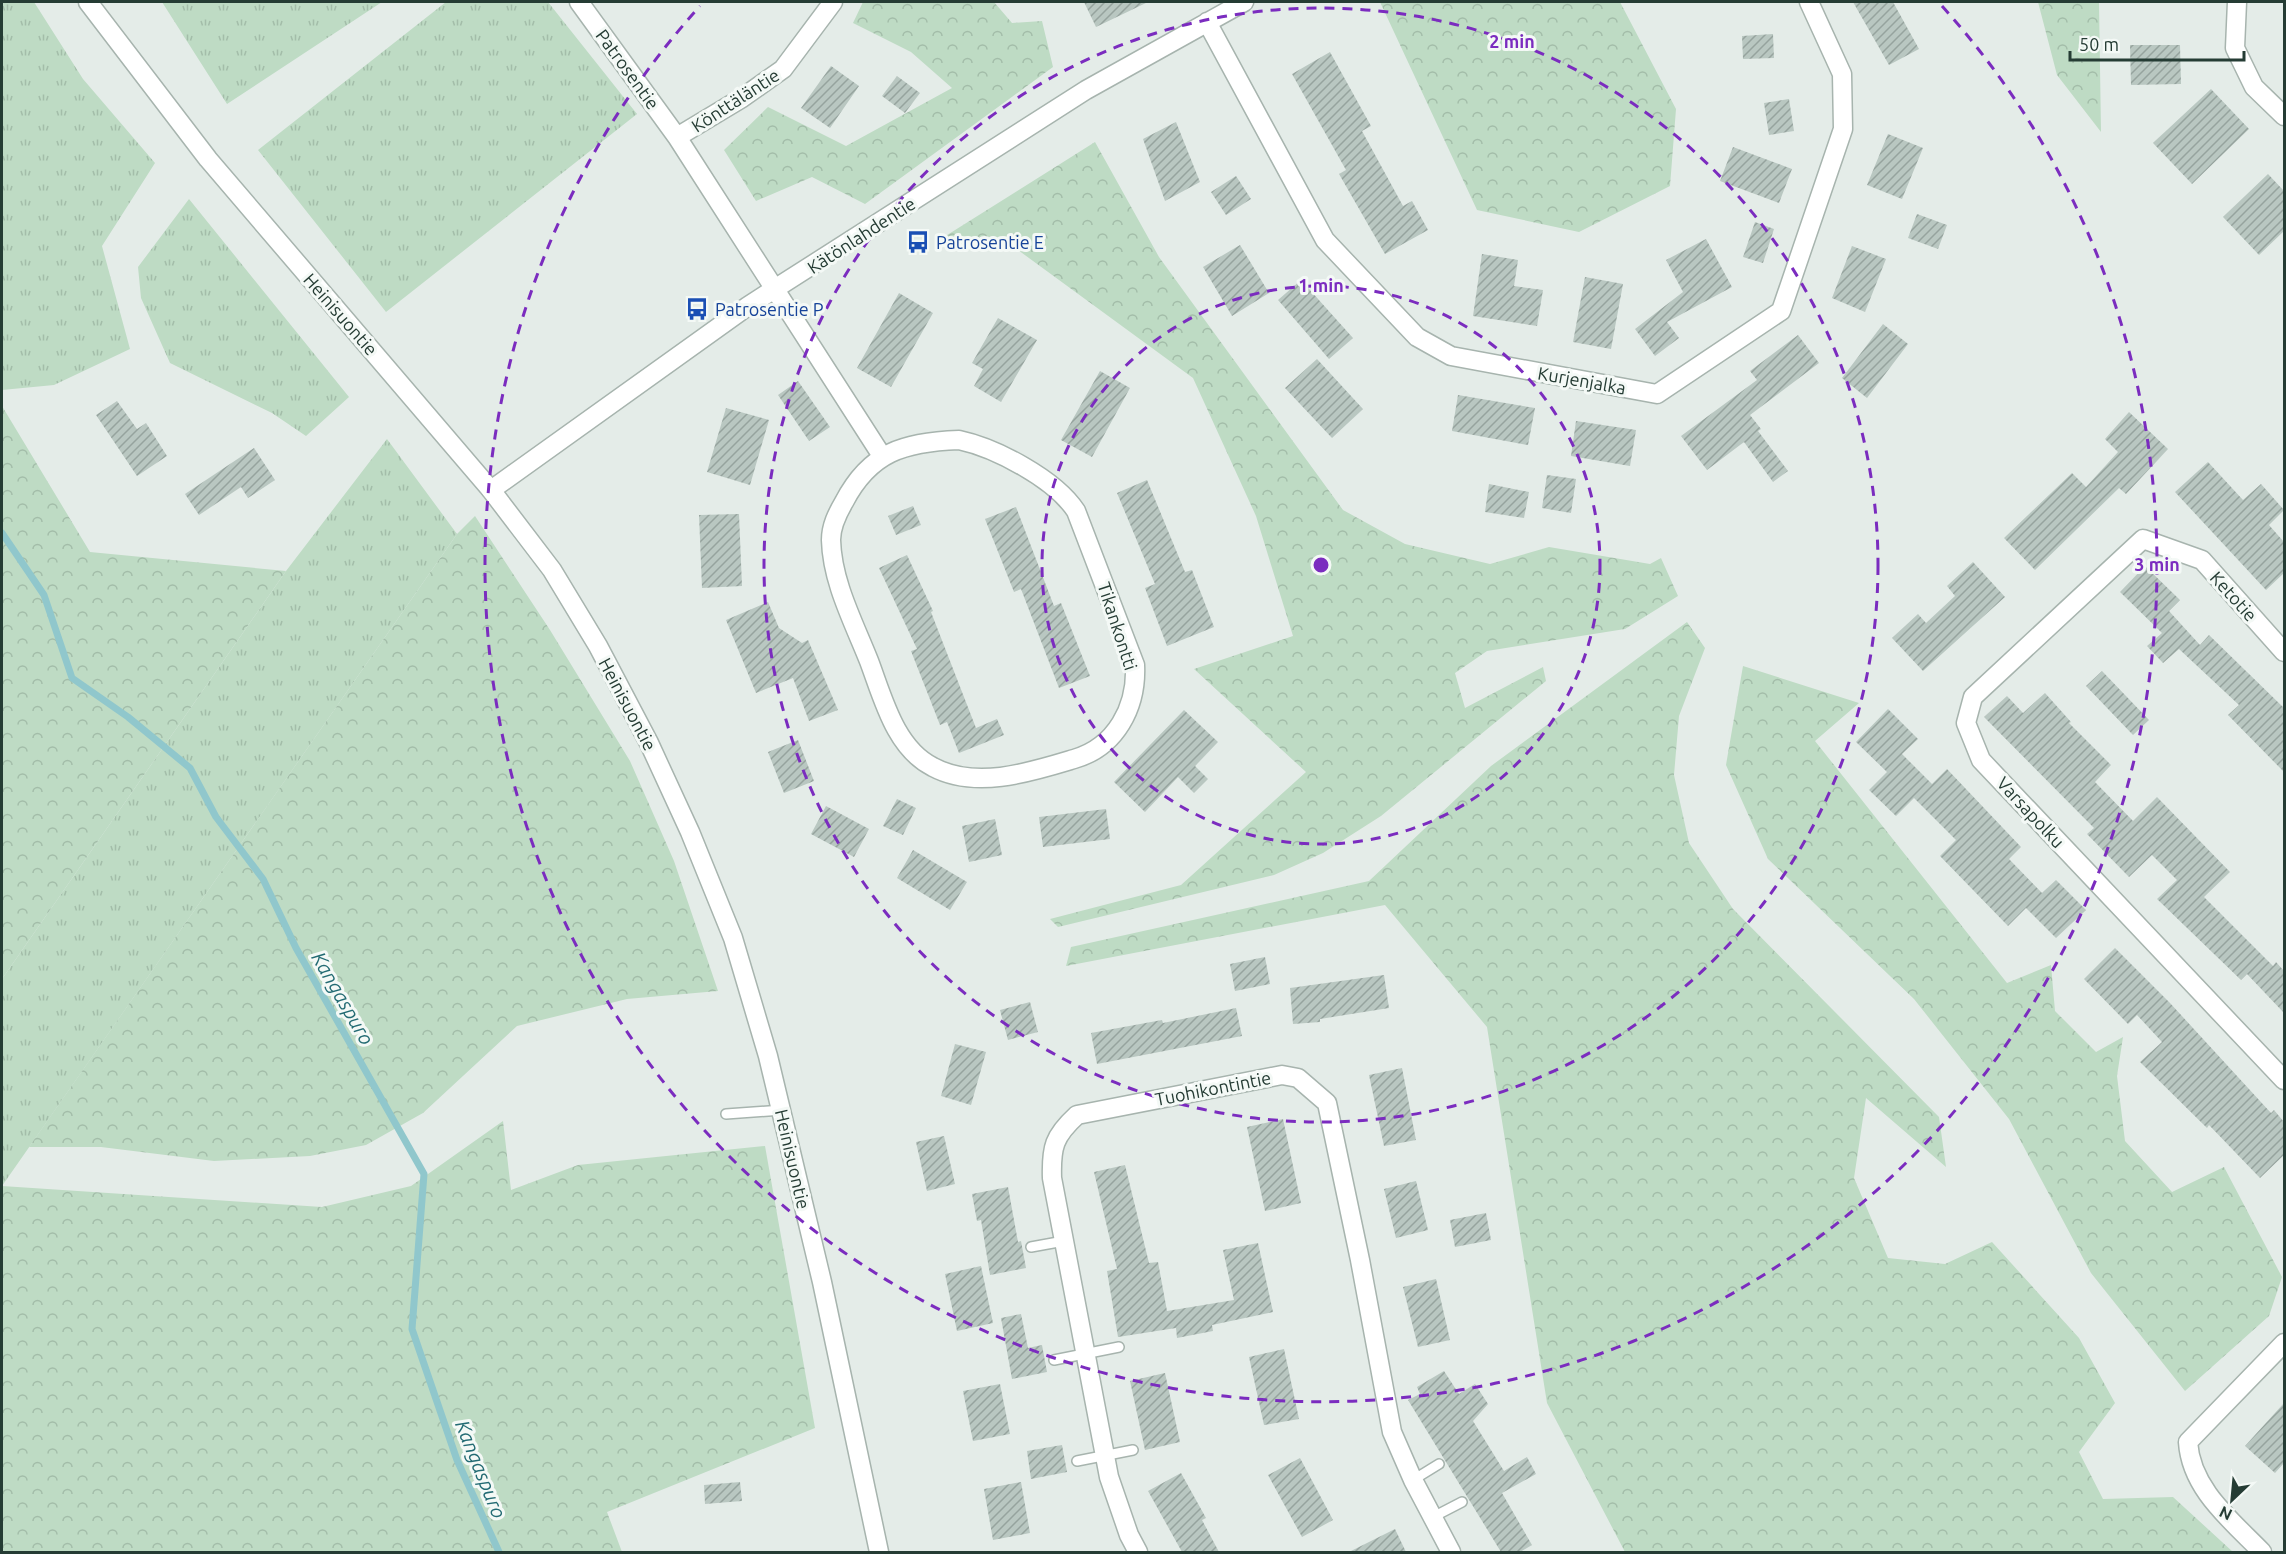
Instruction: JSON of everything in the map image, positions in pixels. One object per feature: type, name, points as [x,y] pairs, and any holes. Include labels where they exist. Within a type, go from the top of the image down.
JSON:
[{"type":"street","name":"Heinisuontie","points":[[88,2],[208,159],[491,490],[552,570],[598,646],[649,743],[690,832],[733,938],[782,1110],[879,1552]]},
{"type":"street","name":"Patrosentie","points":[[579,2],[677,137],[774,290]]},
{"type":"street","name":"Könttäläntie","points":[[677,137],[742,98],[783,69],[833,2]]},
{"type":"street","name":"Kätönlahdentie","points":[[491,490],[748,306],[1086,90],[1244,2]]},
{"type":"street","name":"Kurjenjalka","points":[[1207,22],[1325,240],[1417,337],[1451,356],[1657,394],[1781,311],[1844,129],[1842,74],[1809,2]]},
{"type":"street","points":[[2237,2],[2235,48],[2254,87],[2284,116]]},
{"type":"street","points":[[774,290],[882,456]]},
{"type":"street","name":"Tikankontti","points":[[932,441],[969,442],[985,446],[1067,499],[1076,511],[1135,665],[1136,686],[1125,714],[1111,737],[1092,754],[1008,776],[965,776],[935,769],[924,762],[901,737],[837,580],[831,540],[835,519],[854,482],[866,468],[882,456],[912,445],[932,441]]},
{"type":"street","name":"Ketotie","points":[[2143,539],[2202,561],[2284,652]]},
{"type":"street","name":"Varsapolku","points":[[2143,539],[1973,697],[1966,723],[1982,760],[2284,1080]]},
{"type":"street","name":"Tuohikontintie","points":[[1138,1552],[1114,1495],[1105,1455],[1052,1178],[1052,1153],[1060,1131],[1077,1115],[1275,1075],[1298,1078],[1327,1103],[1332,1119],[1392,1432],[1413,1480],[1452,1552]]},
{"type":"street","points":[[2262,1552],[2199,1482],[2189,1460],[2188,1442],[2284,1343]]},
{"type":"lane","points":[[726,1114],[782,1110]]},
{"type":"lane","points":[[1031,1247],[1064,1241]]},
{"type":"lane","points":[[1054,1360],[1119,1347]]},
{"type":"lane","points":[[1077,1461],[1133,1450]]},
{"type":"lane","points":[[1413,1480],[1439,1464]]},
{"type":"lane","points":[[1433,1517],[1462,1502]]},
{"type":"green space","points":[[2,2],[34,2],[83,79],[155,163],[102,246],[130,349],[54,385],[2,390]]},
{"type":"green space","points":[[162,2],[382,2],[227,104]]},
{"type":"green space","points":[[446,2],[548,2],[637,114],[386,312],[258,150]]},
{"type":"green space","points":[[863,2],[994,2],[1012,23],[1042,21],[1053,67],[865,204],[812,177],[756,201],[724,150],[768,107],[846,146],[952,88],[911,52],[853,23]]},
{"type":"green space","points":[[1380,2],[1620,2],[1676,109],[1670,186],[1579,232],[1477,210]]},
{"type":"green space","points":[[2038,2],[2099,2],[2101,132],[2057,75]]},
{"type":"green space","points":[[1095,142],[1159,257],[1343,510],[1405,544],[1490,564],[1549,547],[1650,564],[1661,558],[1678,596],[1625,629],[1487,651],[1455,673],[1465,708],[1543,667],[1546,681],[1381,816],[1323,853],[1274,875],[1058,927],[1050,919],[1181,885],[1306,772],[1194,669],[1293,636],[1256,516],[1193,378],[1018,250],[936,242]]},
{"type":"green space","points":[[189,199],[349,397],[306,436],[272,413],[170,363],[141,298],[138,267]]},
{"type":"green space","points":[[2,406],[90,552],[286,571],[2,979]]},
{"type":"green space","points":[[387,439],[457,534],[2,1186],[2,979],[286,571]]},
{"type":"green space","points":[[475,516],[550,630],[630,761],[674,861],[718,991],[627,999],[517,1026],[423,1113],[366,1145],[310,1156],[214,1161],[101,1147],[29,1147],[457,534]]},
{"type":"green space","points":[[1687,622],[1705,648],[1679,716],[1674,775],[1689,843],[1733,909],[1939,1117],[1946,1167],[1866,1098],[1854,1178],[1888,1258],[1945,1264],[1992,1242],[2079,1338],[2115,1403],[2079,1452],[2103,1499],[2173,1497],[2233,1552],[1625,1552],[1547,1403],[1487,1027],[1385,905],[1066,966],[1071,947],[1369,881],[1491,766]]},
{"type":"green space","points":[[1743,666],[1859,703],[1815,741],[2007,983],[2051,965],[2055,1011],[2096,1052],[2123,1037],[2117,1076],[2125,1141],[2172,1192],[2224,1167],[2282,1277],[2269,1316],[2185,1391],[2091,1273],[2009,1119],[1914,999],[1768,859],[1726,765]]},
{"type":"green space","points":[[503,1121],[511,1190],[578,1165],[765,1146],[815,1428],[607,1512],[622,1552],[2,1552],[2,1186],[322,1207],[411,1186]]},
{"type":"building","points":[[1084,2],[1148,2],[1096,27]]},
{"type":"building","points":[[1853,2],[1893,2],[1919,49],[1889,65]]},
{"type":"building","points":[[1773,34],[1774,58],[1743,59],[1742,36]]},
{"type":"building","points":[[2130,45],[2180,45],[2181,84],[2131,85]]},
{"type":"building","points":[[1330,52],[1371,126],[1362,131],[1403,206],[1412,201],[1428,230],[1385,254],[1339,174],[1346,170],[1292,74]]},
{"type":"building","points":[[831,66],[859,86],[830,128],[801,108]]},
{"type":"building","points":[[897,76],[920,93],[905,113],[882,96]]},
{"type":"building","points":[[2211,89],[2249,129],[2192,184],[2153,143]]},
{"type":"building","points":[[1789,99],[1794,131],[1769,135],[1764,103]]},
{"type":"building","points":[[1176,122],[1200,182],[1165,201],[1143,139]]},
{"type":"building","points":[[1888,134],[1923,148],[1902,199],[1867,185]]},
{"type":"building","points":[[1733,147],[1792,169],[1779,203],[1720,181]]},
{"type":"building","points":[[2268,174],[2284,191],[2284,231],[2259,255],[2223,217]]},
{"type":"building","points":[[1236,176],[1251,199],[1226,215],[1211,192]]},
{"type":"building","points":[[1917,214],[1947,225],[1938,249],[1908,238]]},
{"type":"building","points":[[1755,222],[1774,229],[1763,263],[1743,257]]},
{"type":"building","points":[[1706,239],[1732,287],[1667,322],[1679,338],[1655,356],[1635,329],[1683,292],[1666,260]]},
{"type":"building","points":[[1240,245],[1269,293],[1232,316],[1203,267]]},
{"type":"building","points":[[1852,246],[1886,259],[1865,312],[1832,298]]},
{"type":"building","points":[[1482,254],[1518,260],[1514,286],[1543,290],[1537,326],[1473,316]]},
{"type":"building","points":[[1585,277],[1623,284],[1611,349],[1573,342]]},
{"type":"building","points":[[1301,280],[1353,338],[1329,359],[1278,300]]},
{"type":"building","points":[[899,293],[933,313],[891,387],[857,368]]},
{"type":"building","points":[[998,318],[1037,340],[1001,402],[974,386],[983,369],[972,363]]},
{"type":"building","points":[[1883,324],[1908,344],[1867,398],[1842,378]]},
{"type":"building","points":[[1798,335],[1819,363],[1750,415],[1761,429],[1758,431],[1788,471],[1773,482],[1744,442],[1707,470],[1681,436],[1757,380],[1750,371]]},
{"type":"building","points":[[1317,359],[1363,409],[1332,438],[1285,388]]},
{"type":"building","points":[[1100,371],[1130,388],[1092,457],[1061,440]]},
{"type":"building","points":[[798,381],[830,427],[809,441],[778,395]]},
{"type":"building","points":[[1458,395],[1535,408],[1528,445],[1452,431]]},
{"type":"building","points":[[117,401],[137,429],[146,423],[167,456],[137,476],[96,415]]},
{"type":"building","points":[[726,408],[769,420],[750,485],[707,472]]},
{"type":"building","points":[[2129,412],[2168,449],[2126,494],[2119,488],[2035,570],[2004,538],[2072,473],[2086,487],[2118,452],[2105,439]]},
{"type":"building","points":[[1576,421],[1636,430],[1630,466],[1571,456]]},
{"type":"building","points":[[254,448],[275,480],[248,498],[241,487],[199,515],[185,494]]},
{"type":"building","points":[[2208,462],[2243,500],[2261,484],[2284,510],[2269,525],[2284,542],[2284,573],[2266,590],[2175,492]]},
{"type":"building","points":[[1547,475],[1576,479],[1571,513],[1542,508]]},
{"type":"building","points":[[1147,480],[1185,572],[1192,570],[1214,627],[1167,646],[1145,588],[1155,584],[1117,493]]},
{"type":"building","points":[[1489,484],[1529,492],[1524,518],[1485,512]]},
{"type":"building","points":[[913,506],[921,525],[896,535],[888,516]]},
{"type":"building","points":[[1016,507],[1054,606],[1061,603],[1090,676],[1059,688],[1021,589],[1014,592],[985,519]]},
{"type":"building","points":[[739,514],[742,586],[702,588],[699,515]]},
{"type":"building","points":[[907,555],[933,611],[931,612],[976,728],[997,719],[1004,735],[959,753],[947,722],[940,725],[911,651],[917,649],[879,568]]},
{"type":"building","points":[[1973,562],[2005,597],[1923,671],[1892,638],[1918,614],[1926,623],[1955,596],[1947,586]]},
{"type":"building","points":[[2145,566],[2180,600],[2169,611],[2200,645],[2209,635],[2284,708],[2284,772],[2228,715],[2239,705],[2179,649],[2163,663],[2147,646],[2162,633],[2120,592]]},
{"type":"building","points":[[768,602],[779,628],[802,643],[808,640],[838,710],[809,721],[793,678],[756,693],[726,620]]},
{"type":"building","points":[[2102,671],[2149,720],[2133,735],[2086,686]]},
{"type":"building","points":[[2045,693],[2071,722],[2069,723],[2111,765],[2095,782],[2133,821],[2157,797],[2230,872],[2204,897],[2273,966],[2276,962],[2284,971],[2284,1013],[2247,974],[2241,980],[2157,899],[2177,880],[2152,855],[2129,877],[2087,834],[2094,828],[1984,717],[2007,696],[2023,713]]},
{"type":"building","points":[[1888,709],[1918,739],[1902,754],[1932,784],[1947,769],[2021,847],[2009,859],[2042,893],[2056,880],[2086,910],[2056,938],[2026,908],[2008,926],[1940,856],[1956,840],[1914,798],[1896,816],[1869,790],[1887,772],[1856,742]]},
{"type":"building","points":[[1184,710],[1218,742],[1195,766],[1208,779],[1194,793],[1178,777],[1145,812],[1114,782]]},
{"type":"building","points":[[798,740],[814,781],[784,793],[768,752]]},
{"type":"building","points":[[897,799],[916,808],[903,835],[883,826]]},
{"type":"building","points":[[826,806],[869,829],[854,857],[811,834]]},
{"type":"building","points":[[1106,809],[1110,839],[1043,847],[1039,817]]},
{"type":"building","points":[[995,819],[1002,855],[969,862],[962,826]]},
{"type":"building","points":[[913,850],[967,882],[950,910],[897,878]]},
{"type":"building","points":[[2115,948],[2170,1003],[2271,1113],[2274,1110],[2284,1122],[2284,1155],[2260,1178],[2209,1125],[2207,1128],[2140,1062],[2162,1042],[2137,1015],[2128,1024],[2084,979]]},
{"type":"building","points":[[1265,957],[1270,984],[1235,991],[1230,964]]},
{"type":"building","points":[[1384,975],[1389,1008],[1320,1019],[1320,1022],[1293,1024],[1290,988]]},
{"type":"building","points":[[1030,1002],[1038,1032],[1008,1040],[1000,1010]]},
{"type":"building","points":[[1236,1008],[1242,1036],[1097,1064],[1091,1033],[1162,1020],[1163,1023]]},
{"type":"building","points":[[955,1044],[986,1052],[971,1105],[941,1096]]},
{"type":"building","points":[[1402,1068],[1416,1140],[1384,1146],[1369,1075]]},
{"type":"building","points":[[1283,1119],[1301,1203],[1265,1211],[1247,1127]]},
{"type":"building","points":[[944,1136],[955,1184],[927,1191],[916,1142]]},
{"type":"building","points":[[1125,1165],[1149,1263],[1158,1262],[1167,1311],[1234,1300],[1223,1250],[1258,1243],[1273,1312],[1212,1325],[1213,1331],[1177,1338],[1176,1328],[1118,1337],[1107,1271],[1117,1269],[1094,1172]]},
{"type":"building","points":[[1416,1181],[1428,1230],[1396,1238],[1384,1189]]},
{"type":"building","points":[[1008,1187],[1018,1242],[1021,1241],[1026,1268],[990,1275],[981,1220],[977,1221],[972,1194]]},
{"type":"building","points":[[1486,1213],[1491,1240],[1455,1247],[1450,1220]]},
{"type":"building","points":[[981,1266],[993,1323],[957,1331],[945,1274]]},
{"type":"building","points":[[1436,1279],[1450,1340],[1418,1347],[1403,1287]]},
{"type":"building","points":[[1021,1314],[1028,1348],[1042,1345],[1047,1372],[1012,1379],[1001,1318]]},
{"type":"building","points":[[1284,1349],[1299,1419],[1264,1425],[1249,1357]]},
{"type":"building","points":[[1444,1371],[1459,1394],[1475,1384],[1488,1404],[1473,1421],[1504,1471],[1527,1457],[1536,1474],[1502,1493],[1532,1545],[1520,1552],[1501,1552],[1408,1400],[1420,1394],[1417,1387]]},
{"type":"building","points":[[1165,1373],[1180,1442],[1145,1450],[1130,1381]]},
{"type":"building","points":[[1000,1384],[1010,1434],[973,1441],[963,1391]]},
{"type":"building","points":[[2284,1403],[2284,1463],[2275,1473],[2245,1446]]},
{"type":"building","points":[[1062,1445],[1067,1472],[1031,1479],[1027,1451]]},
{"type":"building","points":[[1300,1458],[1333,1520],[1302,1537],[1268,1475]]},
{"type":"building","points":[[1181,1473],[1206,1518],[1202,1520],[1219,1552],[1182,1552],[1148,1491]]},
{"type":"building","points":[[740,1482],[742,1501],[705,1504],[704,1485]]},
{"type":"building","points":[[1021,1482],[1030,1533],[993,1540],[984,1489]]},
{"type":"building","points":[[1395,1529],[1406,1552],[1349,1552]]},
{"type":"waterway","name":"Kangaspuro","points":[[2,533],[44,595],[72,678],[128,717],[190,768],[216,817],[263,879],[296,948],[424,1174],[412,1329],[457,1460],[499,1552]]},
{"type":"place","name":"Patrosentie E","points":[[918,242]]},
{"type":"place","name":"Patrosentie P","points":[[697,309]]}]
